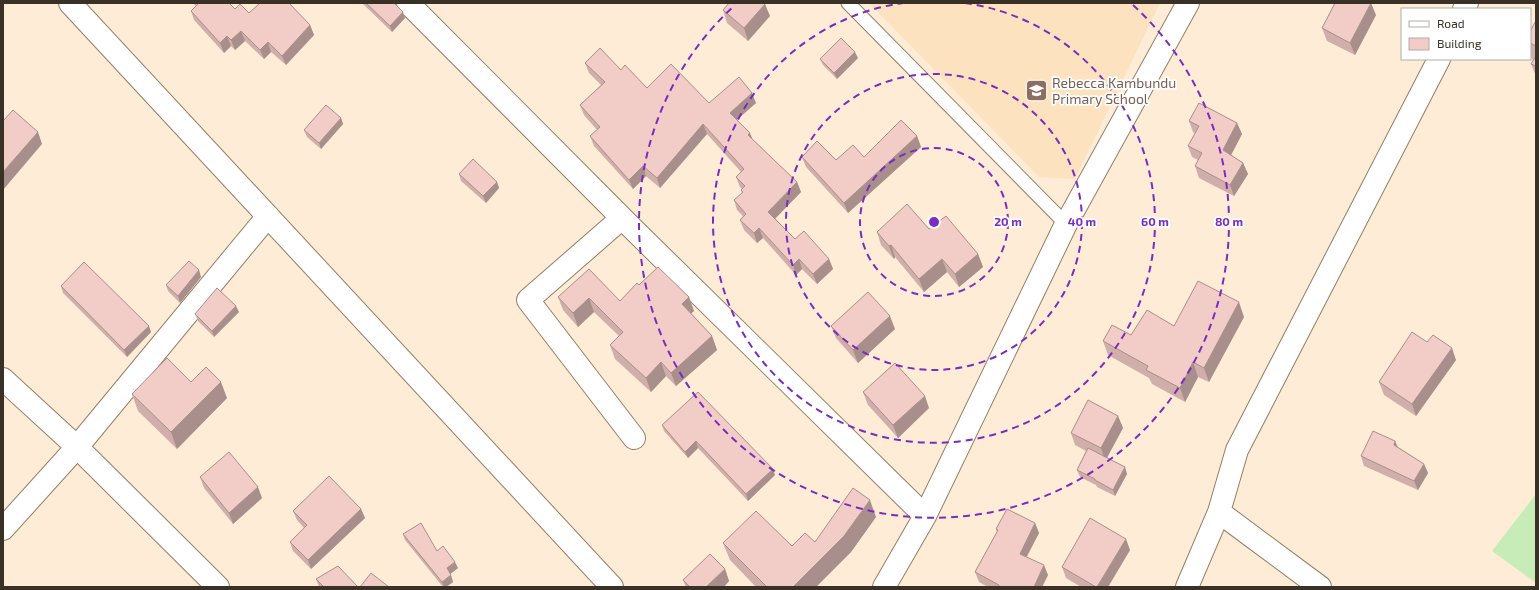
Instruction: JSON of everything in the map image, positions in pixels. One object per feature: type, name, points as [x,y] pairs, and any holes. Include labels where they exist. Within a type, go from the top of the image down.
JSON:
[{"type":"street","points":[[70,3],[612,587]]},
{"type":"street","points":[[408,3],[622,218],[925,516]]},
{"type":"street","points":[[884,587],[925,516],[1066,224],[1188,3]]},
{"type":"street","points":[[1187,587],[1219,512],[1237,450],[1438,60]]},
{"type":"street","points":[[3,529],[77,447],[268,216]]},
{"type":"street","points":[[622,218],[528,300],[634,438]]},
{"type":"street","points":[[3,379],[77,447],[218,587]]},
{"type":"street","points":[[1219,512],[1320,587]]},
{"type":"lane","points":[[848,3],[1066,224]]},
{"type":"shaded area","name":"Rebecca Kambundu Primary School","points":[[869,3],[1160,3],[1075,179],[1039,177]]},
{"type":"green space","points":[[1536,494],[1536,583],[1492,551]]},
{"type":"building","points":[[199,3],[229,3],[235,9],[240,4],[249,13],[260,3],[289,3],[310,25],[282,56],[268,42],[260,50],[241,31],[231,40],[227,36],[220,43],[191,11]]},
{"type":"building","points":[[366,3],[394,3],[403,12],[390,26]]},
{"type":"building","points":[[729,3],[765,4],[744,28],[723,10]]},
{"type":"building","points":[[1335,3],[1371,3],[1350,43],[1322,28]]},
{"type":"building","points":[[1535,22],[1536,46],[1531,44],[1531,30]]},
{"type":"building","points":[[841,38],[855,52],[834,73],[820,59]]},
{"type":"building","points":[[600,48],[621,70],[625,65],[647,88],[671,64],[709,103],[739,77],[752,93],[730,113],[750,133],[748,135],[797,182],[768,212],[795,239],[804,231],[829,259],[813,274],[799,259],[793,265],[759,228],[754,233],[740,220],[746,214],[734,200],[743,192],[741,190],[745,186],[736,177],[744,169],[703,124],[657,178],[643,166],[629,180],[590,136],[600,127],[580,105],[605,82],[585,63]]},
{"type":"building","points":[[1536,56],[1536,66],[1531,64]]},
{"type":"building","points":[[1199,103],[1237,123],[1223,150],[1243,163],[1230,185],[1195,166],[1202,153],[1188,146],[1199,126],[1189,121]]},
{"type":"building","points":[[326,105],[341,118],[319,143],[304,130]]},
{"type":"building","points":[[13,110],[38,132],[3,172],[3,121]]},
{"type":"building","points":[[901,120],[917,136],[844,203],[802,157],[817,141],[836,160],[853,145],[864,157]]},
{"type":"building","points":[[473,159],[497,182],[483,196],[459,174]]},
{"type":"building","points":[[907,204],[929,229],[946,216],[978,254],[955,274],[942,259],[919,279],[891,245],[889,246],[877,232]]},
{"type":"building","points":[[189,261],[199,270],[178,296],[166,285]]},
{"type":"building","points":[[84,262],[149,326],[124,350],[61,286]]},
{"type":"building","points":[[658,267],[689,297],[682,304],[712,336],[671,373],[661,362],[646,378],[610,345],[623,332],[589,298],[573,313],[558,297],[589,269],[620,301],[637,283],[639,285]]},
{"type":"building","points":[[1198,281],[1239,302],[1204,368],[1193,362],[1180,388],[1146,370],[1148,366],[1103,341],[1112,325],[1131,335],[1147,310],[1174,326]]},
{"type":"building","points":[[217,288],[236,306],[212,331],[195,314]]},
{"type":"building","points":[[868,292],[890,316],[853,350],[831,326]]},
{"type":"building","points":[[1412,332],[1427,342],[1433,335],[1452,348],[1412,404],[1379,382]]},
{"type":"building","points":[[167,358],[191,382],[206,367],[221,382],[171,432],[132,394]]},
{"type":"building","points":[[895,363],[925,396],[893,425],[863,392]]},
{"type":"building","points":[[698,392],[773,469],[746,494],[696,441],[685,452],[662,425]]},
{"type":"building","points":[[1088,400],[1118,416],[1101,448],[1071,433]]},
{"type":"building","points":[[1373,431],[1395,441],[1394,445],[1424,464],[1414,481],[1361,456]]},
{"type":"building","points":[[1088,448],[1125,467],[1113,490],[1077,470]]},
{"type":"building","points":[[229,452],[258,487],[229,513],[200,477]]},
{"type":"building","points":[[329,476],[361,509],[308,560],[290,542],[307,525],[293,511]]},
{"type":"building","points":[[853,488],[870,500],[844,536],[793,587],[767,587],[723,543],[756,511],[792,546],[805,533],[815,542]]},
{"type":"building","points":[[1007,509],[1035,523],[1020,554],[1044,565],[1034,587],[999,587],[999,585],[975,572],[998,530],[996,529]]},
{"type":"building","points":[[1090,518],[1126,539],[1097,587],[1062,567]]},
{"type":"building","points":[[421,523],[437,551],[443,546],[455,562],[447,568],[451,575],[442,582],[403,534]]},
{"type":"building","points":[[710,554],[725,569],[706,587],[690,587],[683,580]]},
{"type":"building","points":[[338,566],[358,587],[324,587],[316,579]]},
{"type":"building","points":[[371,573],[389,587],[360,587]]},
{"type":"place","name":"Rebecca Kambundu Primary School","points":[[1036,90]]}]
